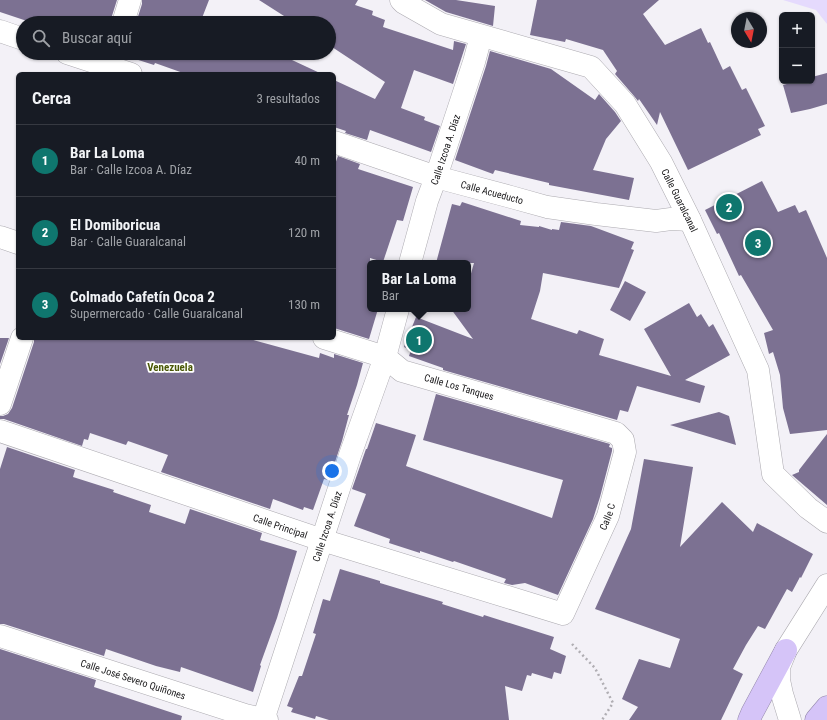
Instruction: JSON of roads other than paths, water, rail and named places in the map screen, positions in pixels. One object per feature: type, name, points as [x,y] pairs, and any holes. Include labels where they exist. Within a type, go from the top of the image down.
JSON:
[{"type":"highway","points":[[750,720],[752,713],[786,650]]},
{"type":"highway","points":[[816,720],[827,707]]},
{"type":"street","points":[[125,16],[130,0]]},
{"type":"street","name":"Calle Guaralcanal","points":[[401,0],[441,24],[591,67],[625,104],[661,162],[690,220],[758,370],[773,474],[808,508],[827,522]]},
{"type":"street","points":[[0,31],[16,36]]},
{"type":"street","name":"Calle Izcoa A. Díaz","points":[[411,260],[427,201],[474,62],[481,36]]},
{"type":"street","points":[[92,60],[110,65],[126,72]]},
{"type":"street","name":"Calle Acueducto","points":[[336,143],[436,177],[511,198],[547,206],[596,214],[656,221],[671,219],[690,220]]},
{"type":"street","points":[[0,237],[16,242]]},
{"type":"street","name":"Calle Izcoa A. Díaz","points":[[264,720],[350,454],[385,357],[397,312]]},
{"type":"street","points":[[0,404],[21,340]]},
{"type":"street","name":"Calle Los Tanques","points":[[330,340],[385,357],[402,371],[599,428]]},
{"type":"street","name":"Calle C","points":[[563,614],[608,516],[625,452],[623,440],[616,433],[599,428]]},
{"type":"street","name":"Calle Principal","points":[[0,431],[322,540],[563,614]]},
{"type":"street","points":[[790,720],[779,680],[779,667],[786,650],[827,585]]},
{"type":"street","name":"Calle José Severo Quiñones","points":[[0,636],[264,720]]},
{"type":"place","name":"El Domiboricua","points":[[729,207]]},
{"type":"place","name":"Colmado Cafetín Ocoa 2","points":[[758,243]]},
{"type":"place","name":"Bar La Loma","points":[[419,340]]},
{"type":"district","name":"Venezuela","points":[[170,367]]}]
